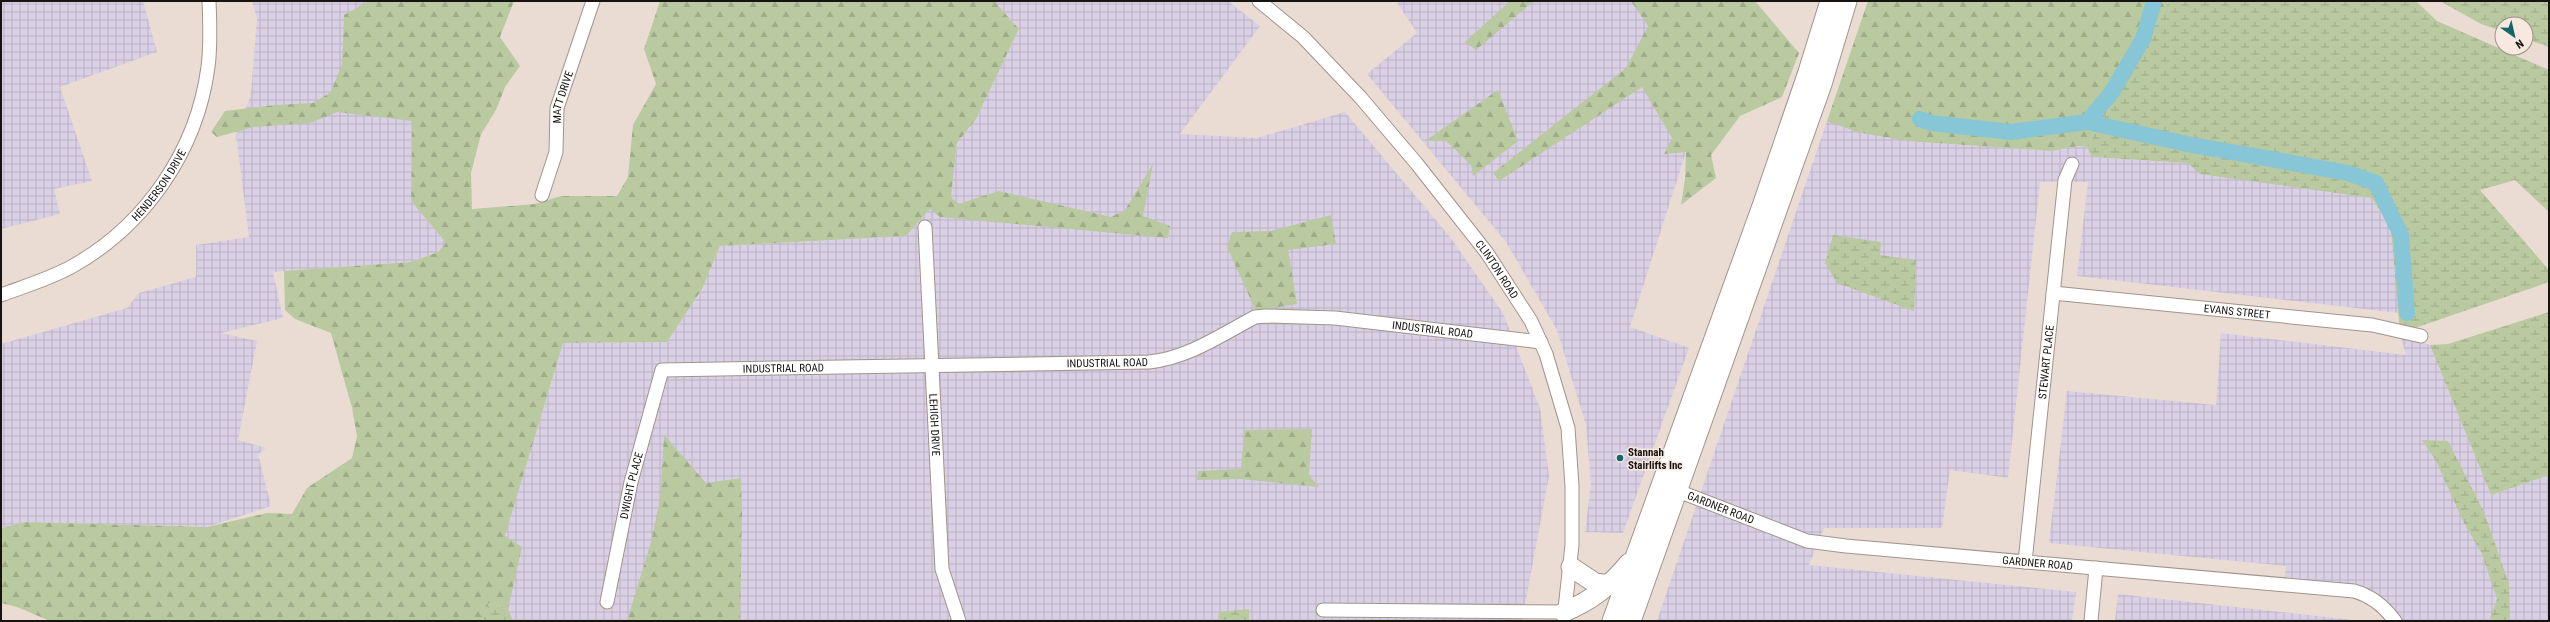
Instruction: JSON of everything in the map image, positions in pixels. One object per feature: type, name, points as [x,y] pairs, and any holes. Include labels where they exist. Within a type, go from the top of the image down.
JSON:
[{"type":"highway","points":[[1612,621],[1651,519],[1807,75],[1830,1]]},
{"type":"highway","points":[[1631,621],[1822,84],[1847,1]]},
{"type":"highway","points":[[1562,618],[1585,604],[1610,585],[1629,563],[1651,519]]},
{"type":"highway","points":[[1570,567],[1595,583],[1610,585]]},
{"type":"street","name":"HENDERSON DRIVE","points":[[1,295],[46,279],[95,252],[117,235],[156,195],[185,147],[203,94],[211,39],[209,1]]},
{"type":"street","name":"MATT DRIVE","points":[[542,195],[556,152],[557,108],[593,1]]},
{"type":"street","name":"CLINTON ROAD","points":[[1258,1],[1322,55],[1417,164],[1487,253],[1515,293],[1541,342],[1564,409],[1568,428],[1572,486],[1570,567],[1562,618]]},
{"type":"street","name":"STEWART PLACE","points":[[2025,562],[2065,180],[2072,164]]},
{"type":"street","name":"LEHIGH DRIVE","points":[[925,226],[942,569],[959,621]]},
{"type":"street","name":"EVANS STREET","points":[[2053,293],[2372,325],[2421,336]]},
{"type":"street","name":"INDUSTRIAL ROAD","points":[[662,370],[932,366],[1165,360],[1190,352],[1255,317],[1266,316],[1334,318],[1541,342]]},
{"type":"street","name":"DWIGHT PLACE","points":[[607,602],[631,482],[662,370]]},
{"type":"street","name":"GARDNER ROAD","points":[[1678,491],[1807,541],[2354,591],[2366,594],[2377,601],[2395,621]]},
{"type":"street","points":[[2091,621],[2096,568]]},
{"type":"street","points":[[1322,610],[1562,618]]},
{"type":"shaded area","points":[[1,1],[143,1],[157,52],[60,87],[92,181],[54,189],[60,214],[1,229]]},
{"type":"shaded area","points":[[252,1],[374,1],[412,120],[411,201],[446,243],[438,252],[411,262],[273,272],[283,318],[221,333],[257,341],[238,440],[266,448],[258,454],[271,506],[207,527],[25,522],[1,528],[1,344],[127,308],[139,293],[196,277],[196,245],[249,237],[236,135],[251,94],[257,18]]},
{"type":"shaded area","points":[[994,1],[1228,1],[1260,26],[1180,134],[1257,138],[1345,112],[1450,237],[1503,313],[1540,408],[1549,476],[1522,621],[511,621],[508,609],[505,536],[563,343],[667,342],[702,289],[720,246],[906,236],[936,202],[951,197],[957,143],[976,119],[1019,29]]},
{"type":"shaded area","points":[[1396,1],[1631,1],[1651,30],[1686,152],[1630,327],[1689,348],[1623,533],[1585,532],[1591,484],[1586,425],[1557,330],[1506,242],[1367,74],[1417,33]]},
{"type":"shaded area","points":[[1827,121],[1907,141],[2052,151],[2078,146],[2087,147],[2093,157],[2188,163],[2372,198],[2391,229],[2399,313],[2077,276],[2088,182],[2040,182],[2008,478],[1950,470],[1942,528],[1824,528],[1809,565],[2076,592],[2072,621],[1657,621]]},
{"type":"shaded area","points":[[2221,333],[2406,355],[2400,333],[2430,345],[2491,495],[2549,475],[2549,621],[2386,621],[2364,599],[2283,591],[2286,566],[2049,543],[2067,391],[2216,405]]},
{"type":"shaded area","points":[[2118,594],[2362,621],[2115,621]]},
{"type":"green space","points":[[369,1],[514,1],[500,37],[520,66],[505,87],[496,110],[481,134],[471,173],[472,209],[535,204],[561,196],[617,196],[628,177],[633,125],[656,84],[644,49],[660,1],[994,1],[1019,29],[976,119],[957,143],[951,197],[958,204],[999,191],[1111,217],[1125,210],[1153,164],[1143,216],[1170,226],[1168,238],[940,217],[930,209],[906,236],[720,246],[702,289],[667,342],[563,343],[505,536],[522,547],[508,609],[489,603],[482,621],[50,621],[17,607],[1,603],[1,528],[25,522],[207,527],[267,513],[292,514],[307,488],[352,458],[357,436],[352,408],[331,333],[295,319],[285,310],[284,271],[411,262],[438,252],[446,243],[411,201],[412,121],[337,112],[310,123],[254,127],[217,137],[211,132],[225,111],[276,105],[313,103],[331,92],[342,64],[344,15]]},
{"type":"green space","points":[[1510,1],[1534,1],[1476,50],[1465,42]]},
{"type":"green space","points":[[1631,1],[1755,1],[1799,53],[1782,97],[1740,116],[1711,155],[1716,178],[1681,205],[1685,179],[1686,152],[1664,154],[1672,138],[1642,87],[1499,181],[1493,173],[1626,68],[1648,26]]},
{"type":"green space","points":[[1868,1],[2169,1],[2087,147],[2078,146],[2052,151],[1907,141],[1857,132],[1827,121]]},
{"type":"green space","points":[[2169,1],[2416,1],[2437,21],[2494,46],[2494,56],[2517,56],[2549,70],[2549,212],[2515,180],[2480,190],[2549,270],[2549,282],[2400,333],[2391,229],[2372,198],[2200,174],[2188,163],[2092,157],[2087,147]]},
{"type":"green space","points":[[2440,1],[2549,1],[2549,47],[2534,42],[2534,16],[2494,16],[2494,28],[2481,24]]},
{"type":"green space","points":[[1498,90],[1518,141],[1473,176],[1471,165],[1446,141],[1425,141]]},
{"type":"green space","points":[[1331,215],[1336,244],[1288,250],[1297,304],[1256,311],[1227,247],[1232,232],[1271,231]]},
{"type":"green space","points":[[1833,235],[1881,242],[1880,255],[1916,260],[1914,311],[1837,283],[1825,263]]},
{"type":"green space","points":[[2549,312],[2549,475],[2491,495],[2430,345],[2448,344]]},
{"type":"green space","points":[[1312,429],[1309,475],[1319,487],[1241,479],[1197,480],[1198,471],[1241,469],[1244,430]]},
{"type":"green space","points":[[664,435],[706,483],[741,478],[742,513],[740,621],[627,621],[651,542],[660,500]]},
{"type":"green space","points":[[2422,440],[2448,441],[2484,512],[2509,584],[2510,621],[2489,621],[2497,599],[2482,554],[2463,521],[2436,461]]},
{"type":"green space","points":[[489,603],[508,609],[513,621],[482,621]]},
{"type":"green space","points":[[1249,609],[1249,621],[1218,621],[1219,612]]},
{"type":"waterway","points":[[2154,1],[2143,39],[2112,92],[2087,122],[2187,144],[2348,173],[2376,183],[2401,235],[2407,313]]},
{"type":"waterway","points":[[1920,119],[1931,123],[2011,132],[2087,122]]},
{"type":"place","name":"Stannah Stairlifts Inc","points":[[1620,458]]}]
